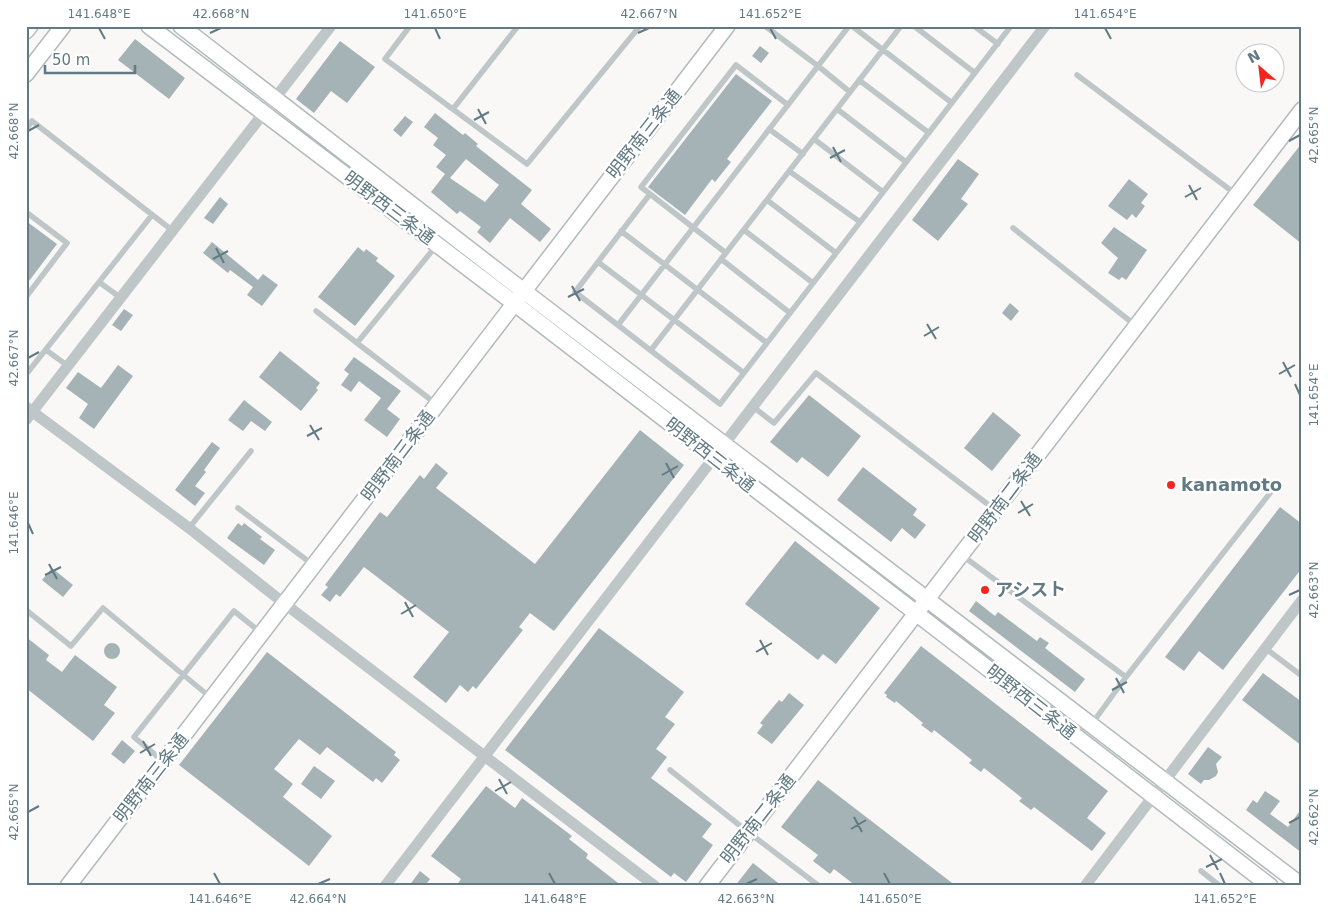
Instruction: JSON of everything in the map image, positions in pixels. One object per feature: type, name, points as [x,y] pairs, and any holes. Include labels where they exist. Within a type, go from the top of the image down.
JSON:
[{"type":"street","points":[[26,31],[30,26]]},
{"type":"street","points":[[26,74],[63,26]]},
{"type":"street","name":"明野西三条通","points":[[149,26],[514,303],[1270,886]]},
{"type":"street","points":[[331,26],[68,366],[28,413],[189,528],[285,604],[655,886]]},
{"type":"street","name":"明野南三条通","points":[[68,886],[727,26]]},
{"type":"street","points":[[385,886],[1045,26]]},
{"type":"street","name":"明野西三条通","points":[[182,27],[1302,886]]},
{"type":"street","name":"明野南二条通","points":[[707,886],[1302,110]]},
{"type":"street","points":[[1084,886],[1302,600]]},
{"type":"lane","points":[[410,26],[385,59],[527,164],[640,26]]},
{"type":"lane","points":[[453,110],[518,26]]},
{"type":"lane","points":[[765,26],[850,92]]},
{"type":"lane","points":[[618,325],[850,26],[952,103]]},
{"type":"lane","points":[[651,350],[901,26]]},
{"type":"lane","points":[[914,26],[975,74]]},
{"type":"lane","points":[[974,26],[998,44]]},
{"type":"lane","points":[[650,194],[575,292],[720,404],[1011,26]]},
{"type":"lane","points":[[726,252],[641,187],[736,65],[788,105]]},
{"type":"lane","points":[[1077,74],[1237,195]]},
{"type":"lane","points":[[859,80],[929,133]]},
{"type":"lane","points":[[837,109],[906,162]]},
{"type":"lane","points":[[26,129],[32,121],[173,231]]},
{"type":"lane","points":[[769,129],[803,154]]},
{"type":"lane","points":[[814,139],[883,192]]},
{"type":"lane","points":[[789,171],[860,222]]},
{"type":"lane","points":[[767,200],[836,253]]},
{"type":"lane","points":[[26,212],[67,243],[26,297]]},
{"type":"lane","points":[[26,371],[28,372],[46,350],[152,215]]},
{"type":"lane","points":[[1013,228],[1137,326]]},
{"type":"lane","points":[[744,230],[813,283]]},
{"type":"lane","points":[[621,231],[767,343]]},
{"type":"lane","points":[[357,342],[437,244]]},
{"type":"lane","points":[[721,260],[790,313]]},
{"type":"lane","points":[[598,262],[744,374]]},
{"type":"lane","points":[[99,282],[121,298]]},
{"type":"lane","points":[[316,311],[437,405]]},
{"type":"lane","points":[[46,350],[68,366]]},
{"type":"lane","points":[[752,406],[774,423],[816,373],[996,510]]},
{"type":"lane","points":[[189,528],[251,450]]},
{"type":"lane","points":[[1091,724],[1274,488]]},
{"type":"lane","points":[[238,508],[314,565]]},
{"type":"lane","points":[[961,555],[1126,677]]},
{"type":"lane","points":[[26,610],[71,646],[103,608],[212,698]]},
{"type":"lane","points":[[164,761],[134,737],[234,611],[262,633]]},
{"type":"lane","points":[[1265,648],[1302,676]]},
{"type":"lane","points":[[670,770],[819,886]]},
{"type":"lane","points":[[1201,871],[1220,886]]},
{"type":"building","points":[[135,39],[185,78],[169,99],[118,60]]},
{"type":"building","points":[[340,41],[375,67],[347,103],[331,91],[314,113],[296,99]]},
{"type":"building","points":[[760,46],[769,53],[761,63],[752,56]]},
{"type":"building","points":[[736,74],[772,101],[727,159],[731,162],[715,182],[712,179],[685,215],[648,187]]},
{"type":"building","points":[[435,113],[463,135],[465,133],[478,144],[476,146],[532,190],[521,204],[551,229],[540,242],[510,218],[490,243],[477,232],[481,227],[460,211],[457,214],[431,192],[445,174],[436,167],[446,155],[433,145],[438,138],[424,127]],"holes":[[[466,159],[499,185],[485,202],[450,178]]]},
{"type":"building","points":[[405,116],[413,122],[401,137],[393,130]]},
{"type":"building","points":[[1302,143],[1302,244],[1253,205]]},
{"type":"building","points":[[958,159],[979,174],[961,199],[968,204],[938,241],[912,220]]},
{"type":"building","points":[[1129,179],[1148,194],[1141,203],[1145,206],[1136,218],[1132,214],[1127,220],[1108,206]]},
{"type":"building","points":[[220,197],[228,204],[213,224],[204,218]]},
{"type":"building","points":[[26,221],[57,244],[26,285]]},
{"type":"building","points":[[1114,227],[1147,250],[1126,280],[1122,277],[1119,280],[1108,273],[1118,258],[1101,243]]},
{"type":"building","points":[[212,242],[258,280],[263,274],[278,285],[262,306],[247,295],[253,287],[230,270],[228,273],[203,253]]},
{"type":"building","points":[[358,247],[364,252],[366,249],[378,258],[376,261],[395,276],[355,326],[318,297]]},
{"type":"building","points":[[1010,303],[1019,311],[1011,321],[1002,313]]},
{"type":"building","points":[[124,309],[133,315],[121,331],[112,325]]},
{"type":"building","points":[[280,351],[320,383],[316,388],[318,390],[301,411],[259,377]]},
{"type":"building","points":[[354,357],[401,391],[387,409],[400,419],[387,437],[364,420],[381,398],[359,381],[351,392],[341,385],[349,374],[344,370]]},
{"type":"building","points":[[118,365],[133,376],[94,429],[79,418],[88,404],[66,388],[78,372],[101,388]]},
{"type":"building","points":[[809,395],[861,436],[828,477],[802,457],[797,463],[770,442]]},
{"type":"building","points":[[244,400],[272,422],[265,431],[251,421],[243,431],[228,420]]},
{"type":"building","points":[[993,412],[1021,435],[992,471],[964,448]]},
{"type":"building","points":[[640,430],[684,465],[554,631],[530,613],[519,627],[523,630],[476,689],[473,686],[468,692],[460,685],[446,703],[413,677],[449,632],[364,567],[340,597],[336,594],[330,602],[321,595],[328,587],[325,585],[380,512],[387,517],[420,475],[424,479],[436,463],[448,473],[436,488],[535,564]]},
{"type":"building","points":[[212,442],[220,448],[195,486],[205,493],[195,506],[175,490]]},
{"type":"building","points":[[863,467],[917,509],[913,515],[926,525],[915,539],[902,528],[891,542],[837,500]]},
{"type":"building","points":[[1280,507],[1302,524],[1302,568],[1223,670],[1199,651],[1184,671],[1165,657]]},
{"type":"building","points":[[238,523],[242,526],[244,523],[262,537],[260,539],[275,550],[264,565],[227,538]]},
{"type":"building","points":[[795,541],[880,608],[836,664],[823,654],[818,660],[745,604]]},
{"type":"building","points":[[52,568],[73,585],[63,597],[42,580]]},
{"type":"building","points":[[976,601],[995,616],[998,612],[1037,641],[1040,637],[1049,643],[1045,648],[1085,679],[1075,692],[969,611]]},
{"type":"building","points":[[599,628],[684,692],[665,717],[675,724],[656,749],[667,757],[651,778],[712,824],[702,837],[713,845],[686,882],[674,873],[671,877],[505,750]]},
{"type":"building","points":[[26,637],[49,655],[46,660],[62,672],[75,655],[117,687],[104,705],[115,713],[93,741],[26,688]]},
{"type":"building","points":[[109,643],[115,643],[120,648],[118,657],[109,659],[104,654],[104,648]]},
{"type":"building","points":[[921,646],[1108,791],[1087,818],[1106,833],[1092,851],[1034,807],[1031,810],[1019,801],[1022,798],[984,768],[981,772],[969,763],[972,760],[934,730],[932,733],[896,701],[895,703],[886,697],[887,695],[884,693]]},
{"type":"building","points":[[267,652],[396,752],[394,755],[400,760],[382,783],[376,778],[373,782],[327,747],[320,755],[299,739],[274,769],[293,784],[283,797],[332,836],[309,866],[179,765]]},
{"type":"building","points":[[1263,673],[1302,702],[1302,746],[1242,700]]},
{"type":"building","points":[[789,693],[804,705],[772,744],[757,733],[763,725],[760,723],[779,700],[782,702]]},
{"type":"building","points":[[122,740],[135,751],[124,764],[111,754]]},
{"type":"building","points":[[1208,747],[1222,757],[1216,764],[1218,772],[1216,776],[1209,780],[1204,780],[1201,784],[1188,774]]},
{"type":"building","points":[[314,766],[335,781],[321,799],[301,784]]},
{"type":"building","points":[[818,780],[956,886],[856,886],[834,869],[830,874],[813,861],[818,855],[781,827]]},
{"type":"building","points":[[486,786],[515,808],[522,798],[572,836],[569,839],[588,854],[586,858],[622,886],[456,886],[461,879],[431,856]]},
{"type":"building","points":[[1265,791],[1280,801],[1270,814],[1288,827],[1302,808],[1302,853],[1246,810],[1253,800],[1257,803]]},
{"type":"building","points":[[753,863],[782,886],[735,886]]},
{"type":"building","points":[[420,871],[430,879],[425,886],[409,886]]},
{"type":"place","name":"kanamoto","points":[[1171,485]]},
{"type":"place","name":"アシスト","points":[[985,590]]}]
